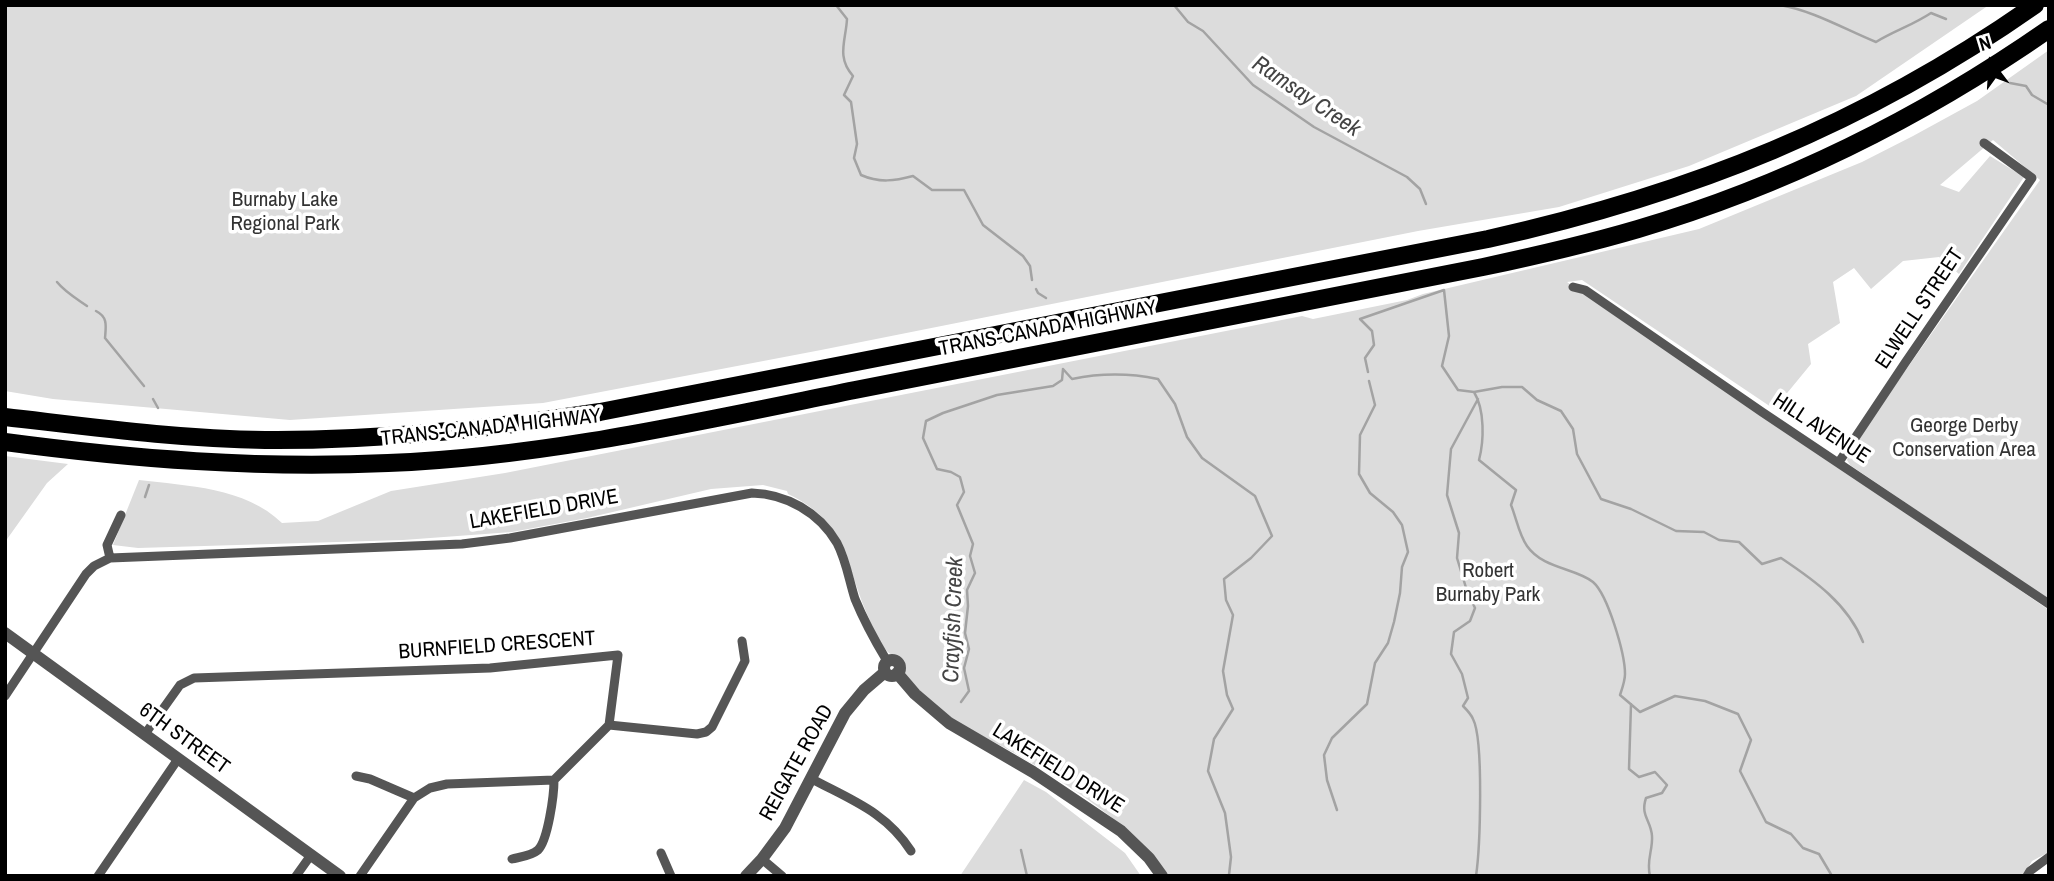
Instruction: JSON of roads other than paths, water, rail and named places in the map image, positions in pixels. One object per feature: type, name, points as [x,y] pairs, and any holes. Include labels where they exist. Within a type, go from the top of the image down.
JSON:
[{"type":"highway","name":"TRANS-CANADA HIGHWAY","points":[[5,417],[121,431],[266,440],[393,437],[503,427],[613,410],[1488,239],[1629,204],[1751,160],[1811,135],[1930,73],[2035,5]]},
{"type":"highway","name":"TRANS-CANADA HIGHWAY","points":[[5,443],[119,457],[259,465],[387,463],[530,450],[691,422],[1483,267],[1561,250],[1640,228],[1762,185],[1823,159],[1927,105],[2049,29]]},
{"type":"street","name":"ELWELL STREET","points":[[1839,462],[2032,178],[1984,142]]},
{"type":"street","name":"HILL AVENUE","points":[[1573,287],[1585,290],[2049,604]]},
{"type":"street","name":"LAKEFIELD DRIVE","points":[[110,558],[462,544],[510,538],[733,495],[762,494],[781,498],[812,514],[831,534],[841,551],[861,612],[890,669],[920,699],[965,734],[1023,765],[1121,831],[1149,858],[1162,876]]},
{"type":"street","points":[[5,696],[86,574],[94,566],[110,558],[108,539],[121,515]]},
{"type":"street","name":"6TH STREET","points":[[5,633],[340,876]]},
{"type":"street","points":[[360,876],[414,798],[430,788],[447,784],[554,780],[608,725],[697,734],[706,732],[712,727],[745,661],[742,640]]},
{"type":"street","name":"BURNFIELD CRESCENT","points":[[145,734],[180,685],[191,678],[490,668],[618,655],[608,725]]},
{"type":"street","name":"REIGATE ROAD","points":[[746,876],[785,828],[845,713],[864,690],[890,669]]},
{"type":"street","points":[[97,876],[178,759]]},
{"type":"street","points":[[356,776],[370,779],[414,798]]},
{"type":"street","points":[[812,779],[885,819],[911,850]]},
{"type":"street","points":[[512,859],[534,853],[541,845],[554,780]]},
{"type":"street","points":[[661,853],[671,876]]},
{"type":"street","points":[[296,876],[311,855]]},
{"type":"street","points":[[2027,876],[2049,857]]},
{"type":"street","points":[[762,859],[782,876]]},
{"type":"waterway","name":"Crayfish Creek","points":[[836,5],[847,19],[843,55],[853,76],[844,95],[851,102],[857,144],[854,158],[861,175],[887,180],[913,176],[932,190],[964,190],[983,225],[1023,256],[1030,266],[1032,280]]},
{"type":"waterway","name":"Ramsay Creek","points":[[1174,5],[1188,22],[1203,31],[1253,85],[1314,127],[1407,177],[1420,189],[1426,204]]},
{"type":"waterway","points":[[1780,5],[1817,16],[1876,42],[1931,13],[1946,19]]},
{"type":"waterway","points":[[2010,83],[2026,86],[2032,95],[2049,105]]},
{"type":"waterway","points":[[57,282],[87,306]]},
{"type":"waterway","name":"Crayfish Creek","points":[[1036,289],[1046,298]]},
{"type":"waterway","name":"Ramsay Creek","points":[[1368,372],[1365,358],[1374,345],[1372,331],[1360,319],[1444,290],[1449,336],[1442,366],[1458,390],[1474,392],[1478,399],[1482,426],[1479,460],[1516,490],[1511,505],[1522,537],[1534,554],[1550,564],[1586,577],[1599,589],[1615,625],[1622,653],[1625,677],[1620,695],[1640,712],[1675,696],[1705,701],[1738,714],[1751,740],[1740,771],[1766,822],[1791,834],[1803,848],[1819,854],[1832,876]]},
{"type":"waterway","points":[[96,311],[104,319],[105,338],[144,386]]},
{"type":"waterway","points":[[1063,369],[1072,379],[1115,375],[1158,379],[1175,404],[1187,437],[1202,458],[1255,496],[1272,536],[1251,558],[1224,579],[1226,600],[1233,615],[1223,671],[1227,695],[1233,709],[1214,739],[1208,771],[1225,813],[1231,857],[1229,875]]},
{"type":"waterway","name":"Crayfish Creek","points":[[961,702],[969,691],[964,668],[969,649],[965,633],[967,590],[975,573],[970,556],[973,544],[957,505],[964,492],[960,477],[937,469],[923,438],[926,421],[997,395],[1053,386],[1062,380],[1063,369]]},
{"type":"waterway","points":[[1337,810],[1327,780],[1324,755],[1332,738],[1367,704],[1375,663],[1388,643],[1394,622],[1402,567],[1408,552],[1402,525],[1393,512],[1370,493],[1359,474],[1360,435],[1375,405],[1369,381]]},
{"type":"waterway","points":[[1474,392],[1522,387],[1537,400],[1561,411],[1573,429],[1577,454],[1601,499],[1631,509],[1676,531],[1704,532],[1719,540],[1739,542],[1762,564],[1781,558],[1829,594],[1857,628],[1863,642]]},
{"type":"waterway","points":[[153,399],[158,408]]},
{"type":"waterway","points":[[1476,876],[1480,820],[1479,749],[1473,719],[1463,706],[1468,698],[1462,674],[1451,654],[1454,632],[1470,621],[1475,608],[1457,558],[1459,533],[1447,495],[1451,449],[1478,399]]},
{"type":"waterway","points":[[145,497],[149,485]]},
{"type":"waterway","points":[[1631,704],[1629,769],[1639,777],[1655,772],[1667,785],[1662,793],[1646,798],[1644,804],[1652,836],[1650,876]]},
{"type":"waterway","name":"Crayfish Creek","points":[[1021,850],[1027,876]]},
{"type":"park label","name":"Burnaby Lake Regional Park","points":[[285,212]]},
{"type":"park label","name":"George Derby Conservation Area","points":[[1964,438]]},
{"type":"park label","name":"Robert Burnaby Park","points":[[1488,583]]}]
